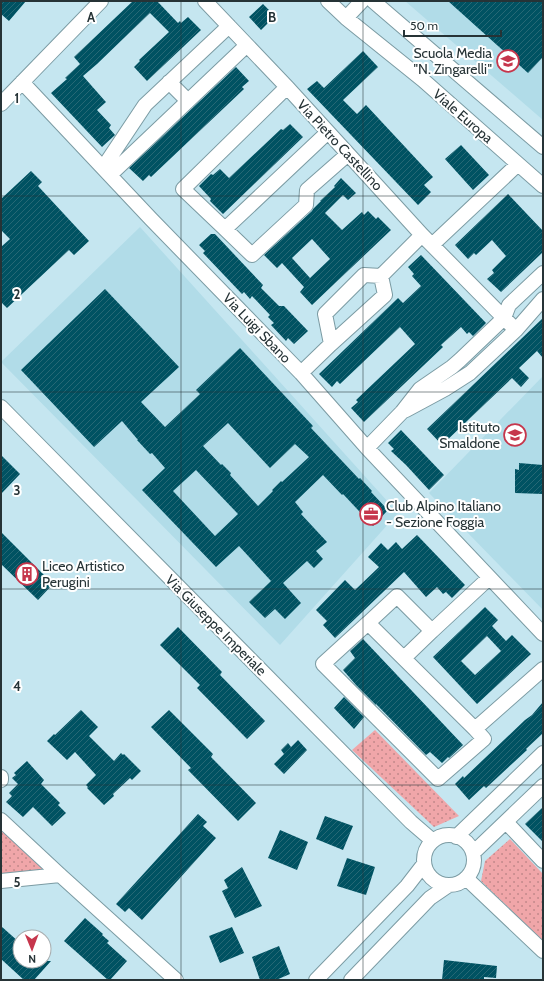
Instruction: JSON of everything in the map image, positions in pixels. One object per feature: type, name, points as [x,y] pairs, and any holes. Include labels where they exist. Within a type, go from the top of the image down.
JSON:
[{"type":"street","points":[[1,104],[100,1]]},
{"type":"street","name":"Via Pietro Castellino","points":[[205,1],[287,87],[427,240],[516,330]]},
{"type":"street","name":"Viale Europa","points":[[329,1],[346,18],[423,80],[543,186]]},
{"type":"street","points":[[346,18],[362,1]]},
{"type":"street","name":"Viale Europa","points":[[373,1],[543,147]]},
{"type":"street","points":[[106,172],[145,105],[229,26]]},
{"type":"street","points":[[106,172],[188,102],[247,45]]},
{"type":"street","name":"Via Luigi Sbano","points":[[22,82],[106,172],[301,373],[367,448],[543,634]]},
{"type":"street","points":[[169,82],[188,102]]},
{"type":"street","points":[[287,87],[183,189],[252,255],[306,205],[307,190],[348,154]]},
{"type":"street","points":[[225,229],[328,132]]},
{"type":"street","points":[[381,276],[389,267],[427,240],[518,164]]},
{"type":"street","points":[[367,448],[402,412],[420,389],[460,360],[504,318],[509,305],[543,273]]},
{"type":"street","points":[[331,344],[325,314],[364,275],[381,276]]},
{"type":"street","points":[[301,373],[385,295],[381,276]]},
{"type":"street","points":[[402,412],[466,376],[516,330],[543,298]]},
{"type":"street","name":"Via Giuseppe Imperiale","points":[[1,407],[406,817],[433,841]]},
{"type":"street","points":[[404,658],[489,578]]},
{"type":"street","points":[[368,623],[475,728],[484,739],[438,779],[323,664],[397,596],[432,631]]},
{"type":"street","points":[[475,728],[543,669]]},
{"type":"street","points":[[456,837],[543,753]]},
{"type":"street","points":[[473,853],[543,786]]},
{"type":"street","points":[[1,820],[176,980]]},
{"type":"street","points":[[506,822],[543,861]]},
{"type":"street","points":[[351,980],[430,898],[449,885],[459,883],[471,872],[474,861],[473,853],[464,840],[449,836],[440,837],[433,841],[424,855],[424,864],[432,879],[449,885]]},
{"type":"street","points":[[316,980],[407,886],[424,864]]},
{"type":"street","points":[[1,881],[60,875]]},
{"type":"street","points":[[466,878],[543,951]]},
{"type":"shaded area","name":"Scuola Media \"N. Zingarelli\"","points":[[405,1],[543,1],[543,120]]},
{"type":"shaded area","points":[[140,227],[398,513],[280,645],[1,362]]},
{"type":"shaded area","name":"Istituto Smaldone","points":[[543,376],[543,610],[429,493]]},
{"type":"shaded area","points":[[375,730],[459,816],[434,827],[352,750]]},
{"type":"shaded area","points":[[1,828],[46,871],[1,881]]},
{"type":"shaded area","points":[[510,839],[543,874],[543,941],[481,881],[485,861]]},
{"type":"building","points":[[1,1],[26,1],[9,21],[1,14]]},
{"type":"building","points":[[133,1],[157,1],[178,23],[180,21],[181,23],[188,17],[201,30],[147,81],[134,67],[140,61],[139,60],[169,32],[150,13],[83,76],[106,102],[97,110],[111,125],[109,128],[115,135],[102,147],[51,93],[67,79],[65,78],[80,64],[74,57]]},
{"type":"building","points":[[448,1],[543,1],[543,57],[528,73]]},
{"type":"building","points":[[263,4],[275,16],[261,30],[249,17]]},
{"type":"building","points":[[363,51],[378,67],[343,100],[357,114],[366,105],[433,177],[424,185],[431,192],[418,205],[307,89],[317,81],[324,88]]},
{"type":"building","points":[[236,67],[249,81],[242,87],[244,89],[151,177],[149,175],[143,181],[129,168]]},
{"type":"building","points":[[290,124],[303,137],[223,214],[210,201],[211,199],[199,186],[211,174],[213,175],[220,169],[229,178],[281,129],[283,130]]},
{"type":"building","points":[[461,145],[489,175],[473,190],[445,159]]},
{"type":"building","points":[[31,171],[42,182],[38,186],[89,241],[74,255],[69,250],[7,308],[1,302],[1,247],[10,239],[1,230],[1,199]]},
{"type":"building","points":[[341,178],[356,193],[348,200],[343,195],[325,213],[342,230],[362,212],[364,215],[368,211],[376,219],[378,217],[391,230],[312,305],[300,292],[304,287],[282,263],[277,268],[264,255],[312,211],[335,187],[334,186]],"holes":[[[312,239],[330,259],[310,278],[292,258]]]},
{"type":"building","points":[[508,194],[543,231],[543,252],[501,292],[487,279],[494,273],[492,270],[506,256],[492,240],[476,255],[474,253],[468,259],[455,245]]},
{"type":"building","points":[[211,234],[215,234],[263,285],[261,288],[279,306],[284,306],[308,331],[294,344],[288,338],[286,341],[271,325],[274,323],[268,317],[270,315],[252,296],[250,299],[244,292],[242,294],[203,253],[205,251],[199,245]]},
{"type":"building","points":[[421,255],[486,323],[473,336],[469,332],[467,334],[461,327],[441,345],[443,347],[364,422],[351,408],[358,402],[356,400],[415,344],[400,327],[340,384],[337,381],[332,387],[319,374],[398,298],[403,303],[421,286],[412,276],[414,274],[408,267]]},
{"type":"building","points":[[105,289],[179,367],[141,402],[165,427],[200,394],[196,390],[240,348],[313,426],[311,428],[359,479],[360,478],[388,510],[373,526],[323,475],[295,502],[303,512],[301,514],[327,542],[316,551],[323,559],[314,568],[307,561],[283,583],[301,603],[285,619],[275,609],[265,618],[249,602],[271,581],[239,546],[216,567],[142,490],[165,468],[152,453],[150,454],[137,440],[122,421],[94,447],[21,370]],"holes":[[[228,423],[270,468],[295,444],[309,457],[282,482],[281,481],[258,506],[230,475],[231,473],[203,446]],[[196,470],[238,514],[215,536],[173,491]]]},
{"type":"building","points":[[543,318],[543,358],[537,351],[519,368],[529,378],[521,387],[512,378],[442,445],[427,429]]},
{"type":"building","points":[[401,430],[444,475],[429,490],[391,451],[394,449],[388,443]]},
{"type":"building","points":[[1,455],[20,474],[1,494]]},
{"type":"building","points":[[519,463],[543,465],[543,494],[515,493],[515,469],[519,470]]},
{"type":"building","name":"Liceo Artistico Perugini","points":[[1,532],[53,584],[38,600],[1,564]]},
{"type":"building","points":[[417,535],[465,585],[452,598],[446,592],[443,594],[437,587],[426,597],[404,572],[335,638],[323,625],[327,621],[316,610],[345,580],[355,590],[379,567],[368,557],[381,543],[388,550],[396,542],[402,549]]},
{"type":"building","points":[[485,607],[498,620],[492,626],[506,641],[512,635],[531,654],[477,704],[433,657]],"holes":[[[487,636],[501,651],[475,675],[461,661]]]},
{"type":"building","points":[[178,627],[222,672],[220,675],[265,721],[247,739],[197,688],[200,685],[160,645]]},
{"type":"building","points":[[363,639],[463,745],[442,763],[430,752],[426,755],[343,670],[355,658],[350,651]]},
{"type":"building","points":[[344,697],[364,717],[354,729],[334,708]]},
{"type":"building","points":[[543,702],[543,733],[486,788],[484,786],[469,800],[455,784],[463,776],[464,778],[532,715]]},
{"type":"building","points":[[81,710],[98,727],[89,736],[114,761],[121,753],[123,755],[124,754],[141,771],[132,780],[130,778],[104,805],[87,788],[88,787],[86,785],[96,775],[75,752],[67,760],[47,741]]},
{"type":"building","points":[[169,710],[213,754],[211,757],[256,803],[238,821],[188,770],[191,768],[151,727]]},
{"type":"building","points":[[298,740],[307,750],[284,774],[274,764],[284,754],[281,750],[288,743],[291,747]]},
{"type":"building","points":[[27,761],[44,780],[41,784],[60,803],[58,805],[66,813],[52,826],[33,807],[23,817],[6,802],[12,796],[9,793],[18,784],[12,778],[16,775],[14,773]]},
{"type":"building","points":[[543,807],[543,842],[525,824]]},
{"type":"building","points":[[198,814],[207,822],[203,826],[216,838],[142,920],[129,908],[125,912],[116,904]]},
{"type":"building","points":[[325,816],[353,826],[343,850],[316,839]]},
{"type":"building","points":[[280,830],[308,842],[297,870],[268,858]]},
{"type":"building","points":[[347,858],[375,867],[366,895],[337,886]]},
{"type":"building","points":[[242,867],[262,906],[235,918],[222,891],[228,888],[224,880]]},
{"type":"building","points":[[85,918],[103,934],[102,935],[109,941],[107,943],[127,961],[110,980],[108,980],[64,941]]},
{"type":"building","points":[[1,926],[12,936],[12,969],[44,969],[34,980],[24,980],[1,959]]},
{"type":"building","points":[[232,927],[244,953],[220,963],[209,936]]},
{"type":"building","points":[[279,946],[290,974],[276,980],[260,980],[252,957]]},
{"type":"building","points":[[444,960],[497,966],[496,978],[484,977],[484,980],[442,980]]},
{"type":"place","name":"Scuola Media \"N. Zingarelli\"","points":[[508,61]]},
{"type":"place","name":"Istituto Smaldone","points":[[515,435]]},
{"type":"place","name":"Club Alpino Italiano - Sezione Foggia","points":[[371,514]]},
{"type":"place","name":"Liceo Artistico Perugini","points":[[27,574]]}]
